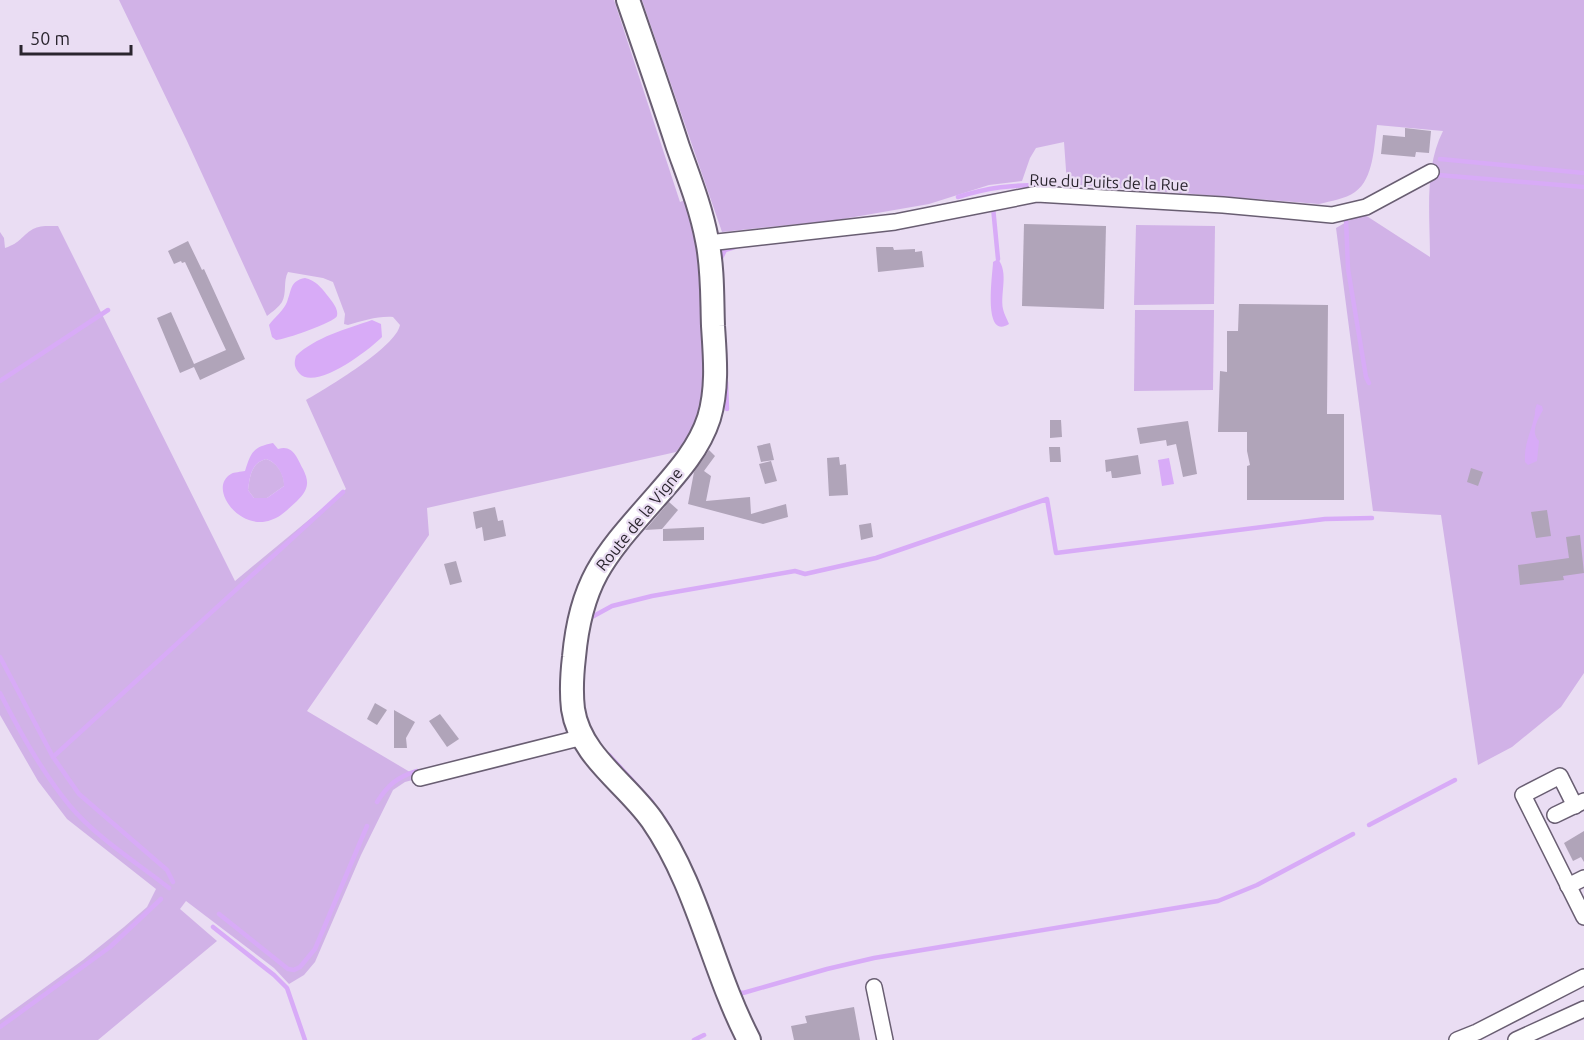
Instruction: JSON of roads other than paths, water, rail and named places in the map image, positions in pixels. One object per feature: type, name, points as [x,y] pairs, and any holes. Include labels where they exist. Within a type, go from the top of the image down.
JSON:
[{"type":"street","name":"Route de la Vigne","points":[[628,0],[708,243],[715,353],[714,398],[704,433],[690,455],[616,542],[591,581],[578,624],[572,674],[573,711],[583,737],[604,767],[645,811],[669,848],[696,907],[735,1014],[749,1040]]},
{"type":"street","name":"Rue du Puits de la Rue","points":[[708,243],[895,222],[1036,194],[1222,205],[1332,215],[1366,207],[1431,172]]},
{"type":"street","points":[[420,778],[583,737]]},
{"type":"street","points":[[1555,816],[1580,803],[1560,776],[1523,795],[1584,917]]},
{"type":"street","points":[[1568,886],[1584,878]]},
{"type":"street","points":[[1457,1040],[1584,977]]},
{"type":"street","points":[[874,987],[885,1040]]},
{"type":"street","points":[[1516,1040],[1584,1009]]},
{"type":"waterway","points":[[1440,159],[1584,173]]},
{"type":"waterway","points":[[1438,175],[1584,187]]},
{"type":"waterway","points":[[958,197],[1001,187],[1044,185]]},
{"type":"waterway","points":[[993,207],[998,259]]},
{"type":"waterway","points":[[1349,216],[1346,218],[1348,269],[1366,377],[1369,383]]},
{"type":"waterway","points":[[720,260],[725,250],[735,247]]},
{"type":"waterway","points":[[0,381],[108,310]]},
{"type":"waterway","points":[[726,382],[727,409]]},
{"type":"waterway","points":[[53,757],[343,492]]},
{"type":"waterway","points":[[590,618],[612,606],[652,596],[795,571],[805,574],[876,558],[1047,499],[1056,553],[1325,519],[1372,518]]},
{"type":"waterway","points":[[0,657],[53,757],[79,794],[167,870],[173,882]]},
{"type":"waterway","points":[[0,693],[32,751],[70,806],[104,839],[169,888]]},
{"type":"waterway","points":[[609,755],[652,802]]},
{"type":"waterway","points":[[377,802],[394,782],[417,771]]},
{"type":"waterway","points":[[1369,825],[1455,780]]},
{"type":"waterway","points":[[664,818],[676,839]]},
{"type":"waterway","points":[[219,914],[288,969],[294,970],[300,967],[315,949],[367,826]]},
{"type":"waterway","points":[[737,989],[738,992],[743,993],[874,958],[1218,901],[1257,885],[1353,834]]},
{"type":"waterway","points":[[0,1027],[110,947],[161,899]]},
{"type":"waterway","points":[[213,927],[287,988],[305,1040]]},
{"type":"waterway","points":[[694,1040],[704,1035]]}]
